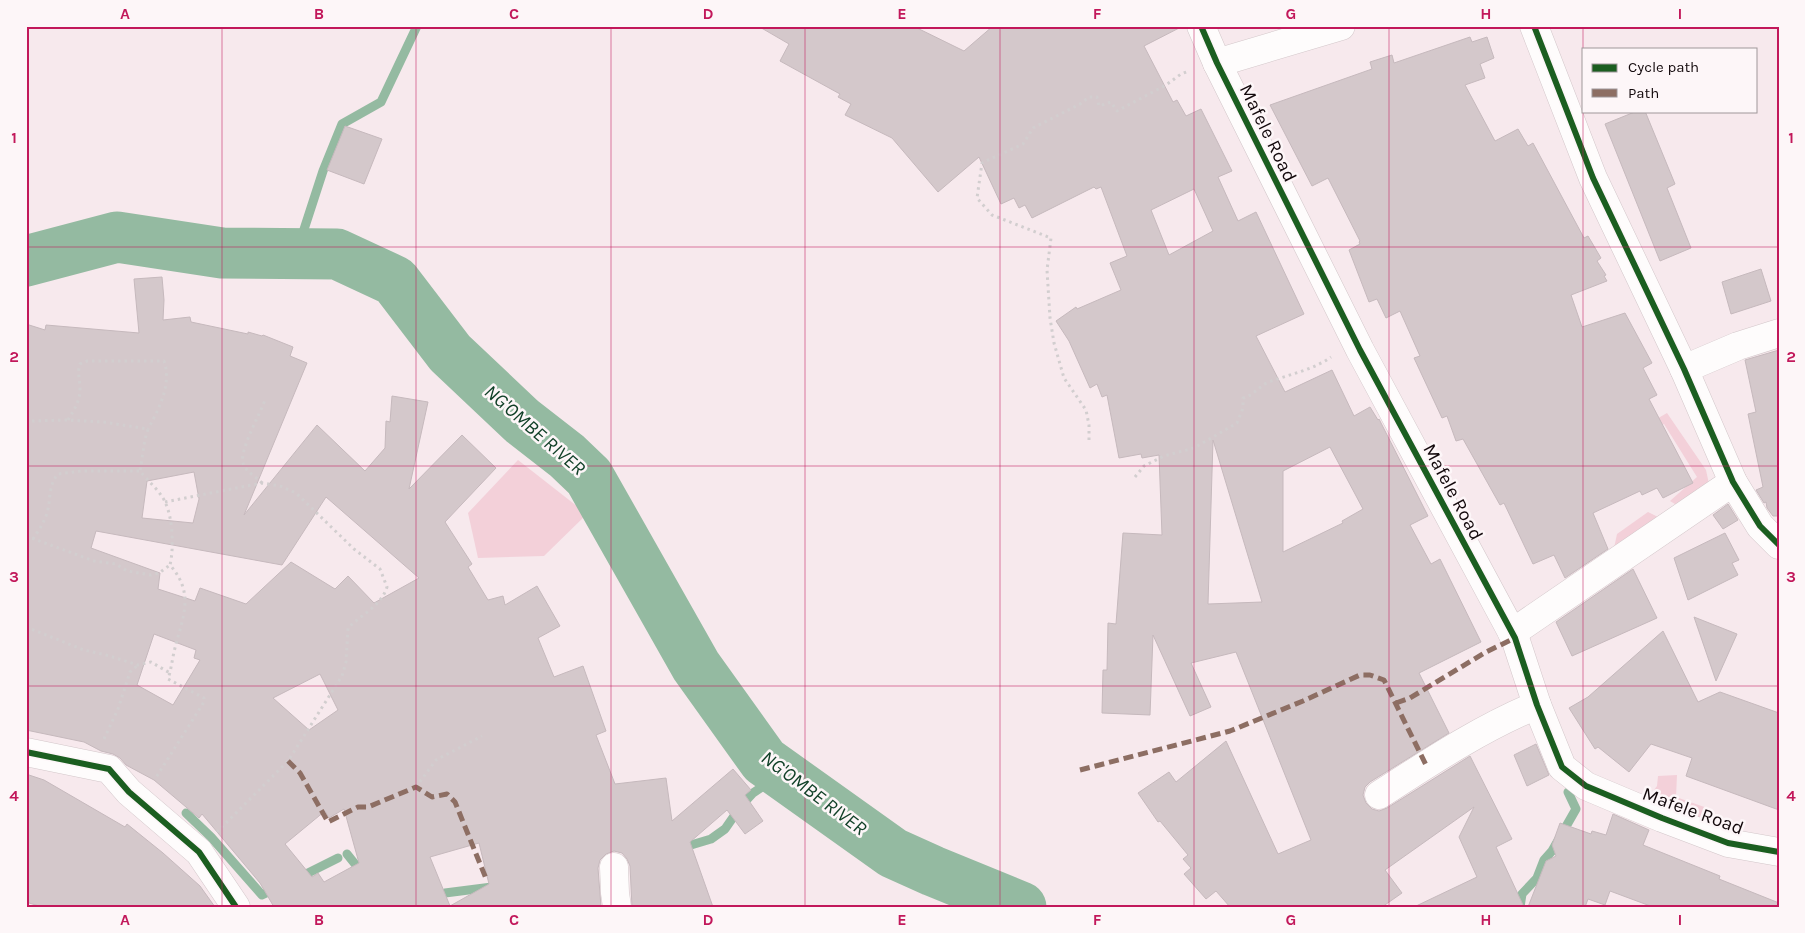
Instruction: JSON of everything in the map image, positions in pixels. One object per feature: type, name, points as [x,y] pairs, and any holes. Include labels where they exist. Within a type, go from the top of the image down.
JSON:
[{"type":"street","points":[[1208,44],[1341,26]]},
{"type":"street","points":[[1534,26],[1593,178],[1684,369],[1733,482],[1760,526],[1779,545]]},
{"type":"street","name":"Mafele Road","points":[[1208,44],[1360,350],[1512,633],[1537,705],[1562,767],[1586,786],[1728,843],[1779,852]]},
{"type":"street","points":[[1684,369],[1738,346],[1779,333]]},
{"type":"street","points":[[1512,633],[1733,482]]},
{"type":"street","points":[[1379,795],[1488,728],[1537,705]]},
{"type":"street","points":[[26,752],[90,767],[109,769],[129,792],[199,852],[236,907]]},
{"type":"street","points":[[614,867],[614,893],[617,907]]},
{"type":"path","points":[[1089,440],[1086,410],[1064,378],[1054,343],[1050,318],[1047,270],[1051,238],[992,215],[977,198],[982,162],[1023,144],[1033,128],[1080,104],[1089,97],[1098,97],[1099,106],[1111,102],[1117,111],[1166,85],[1181,74],[1194,70],[1208,44]]},
{"type":"path","points":[[1135,477],[1144,466],[1164,456],[1194,448],[1237,423],[1243,408],[1243,398],[1248,397],[1267,383],[1319,363],[1340,350],[1360,350]]},
{"type":"path","points":[[26,536],[94,561],[116,564],[127,571],[151,575],[159,573],[170,565],[173,550],[171,526],[165,502],[140,471],[145,439],[160,406],[166,382],[164,361],[88,361],[80,364],[78,371],[80,390],[78,404],[68,420]]},
{"type":"path","points":[[262,483],[246,469],[242,461],[244,445],[258,419],[265,400]]},
{"type":"path","points":[[26,423],[30,421],[68,420],[103,422],[148,429]]},
{"type":"path","points":[[33,539],[47,514],[53,480],[58,474],[80,471],[140,471]]},
{"type":"path","points":[[165,502],[262,483],[280,486],[296,493],[354,549],[380,569],[387,587],[384,596],[348,628],[346,662],[342,676],[288,761],[199,852]]},
{"type":"path","points":[[152,784],[204,702],[204,698],[201,696],[168,679],[185,614],[184,589],[181,580],[170,565]]},
{"type":"path","points":[[26,627],[84,650],[138,665]]},
{"type":"path","points":[[90,767],[111,725],[130,672],[138,665],[151,662],[170,673]]},
{"type":"path","points":[[416,787],[436,760],[482,736]]},
{"type":"shaded area","points":[[1667,413],[1706,470],[1709,484],[1680,507],[1670,501],[1697,477],[1664,424],[1627,446],[1622,439]]},
{"type":"shaded area","points":[[518,460],[587,514],[544,556],[478,558],[468,513]]},
{"type":"shaded area","points":[[1648,512],[1658,517],[1613,553],[1617,534]]},
{"type":"shaded area","points":[[1677,775],[1676,797],[1710,809],[1715,825],[1655,825],[1654,790],[1657,786],[1658,776]]},
{"type":"building","points":[[758,26],[913,26],[964,51],[993,26],[1183,26],[1144,46],[1173,102],[1177,100],[1186,116],[1201,109],[1232,171],[1218,177],[1238,221],[1256,212],[1304,314],[1256,336],[1285,392],[1332,370],[1354,416],[1370,407],[1379,419],[1428,516],[1410,525],[1431,564],[1440,559],[1481,642],[1419,673],[1449,733],[1370,782],[1365,787],[1363,795],[1366,803],[1372,809],[1379,811],[1387,808],[1470,756],[1512,839],[1496,847],[1524,907],[1414,907],[1477,877],[1459,837],[1474,807],[1385,870],[1402,893],[1382,907],[1230,907],[1216,891],[1206,899],[1184,874],[1191,868],[1183,859],[1188,855],[1160,821],[1158,822],[1138,793],[1169,772],[1176,782],[1226,741],[1278,854],[1311,840],[1236,652],[1191,663],[1211,707],[1190,716],[1153,635],[1150,715],[1102,713],[1103,670],[1107,670],[1108,623],[1116,624],[1123,533],[1162,535],[1159,455],[1142,458],[1141,454],[1119,458],[1107,395],[1102,397],[1097,384],[1090,388],[1069,341],[1056,321],[1076,307],[1077,309],[1121,290],[1110,263],[1127,256],[1101,187],[1096,189],[1094,187],[1032,218],[1025,205],[1019,208],[1014,198],[1001,204],[979,157],[938,192],[892,138],[845,115],[851,104],[838,97],[840,94],[780,61],[789,44]],"holes":[[[1194,189],[1213,231],[1169,255],[1151,210]],[[1213,440],[1262,602],[1208,604]],[[1330,447],[1363,509],[1342,521],[1343,523],[1283,552],[1283,471]]]},
{"type":"building","points":[[1470,37],[1472,42],[1487,37],[1494,58],[1480,64],[1485,78],[1465,85],[1495,141],[1518,129],[1528,146],[1533,143],[1584,238],[1588,236],[1601,258],[1597,261],[1606,275],[1604,276],[1607,281],[1571,295],[1582,327],[1625,313],[1652,363],[1643,368],[1657,395],[1649,399],[1693,483],[1663,498],[1657,488],[1642,495],[1640,491],[1593,513],[1608,549],[1565,578],[1554,555],[1533,564],[1504,503],[1500,505],[1463,439],[1456,441],[1447,416],[1442,418],[1414,358],[1420,356],[1400,311],[1386,318],[1377,299],[1369,302],[1349,250],[1360,244],[1360,241],[1328,178],[1312,186],[1270,105],[1372,69],[1370,62],[1392,55],[1394,63]]},
{"type":"building","points":[[1635,112],[1645,112],[1675,184],[1667,188],[1691,248],[1660,261],[1605,124]]},
{"type":"building","points":[[345,126],[382,139],[364,184],[327,170]]},
{"type":"building","points":[[1761,269],[1771,301],[1731,314],[1722,282]]},
{"type":"building","points":[[162,277],[163,320],[190,317],[191,322],[248,334],[248,332],[263,335],[293,347],[290,356],[307,363],[244,515],[317,425],[365,471],[385,448],[386,421],[390,422],[392,396],[428,402],[409,489],[462,435],[496,468],[445,522],[472,564],[468,567],[488,600],[503,596],[505,605],[537,586],[560,626],[538,638],[554,677],[583,666],[606,731],[596,735],[615,784],[666,778],[672,821],[733,769],[751,790],[745,795],[763,821],[745,834],[727,810],[690,842],[713,907],[632,907],[630,866],[622,853],[614,851],[606,854],[600,860],[598,868],[601,907],[274,907],[260,883],[202,814],[199,818],[154,780],[126,765],[113,754],[101,751],[84,742],[26,730],[26,324],[45,330],[46,325],[139,333],[134,279]],"holes":[[[194,472],[199,499],[193,523],[142,518],[147,481]],[[326,497],[419,578],[374,603],[348,576],[335,589],[291,562],[246,604],[200,588],[195,601],[158,589],[160,573],[91,548],[96,531],[282,565]],[[154,634],[196,650],[194,658],[200,660],[173,705],[137,685]],[[320,674],[338,710],[309,730],[273,698]],[[344,809],[359,863],[324,882],[318,873],[312,877],[285,844],[325,811],[329,818]],[[479,843],[489,884],[450,906],[430,857]]]},
{"type":"building","points":[[1779,350],[1779,516],[1773,516],[1767,508],[1766,502],[1764,503],[1756,490],[1763,487],[1748,414],[1756,412],[1745,360]]},
{"type":"building","points":[[1728,504],[1738,520],[1723,529],[1713,515]]},
{"type":"building","points":[[1725,533],[1739,560],[1732,563],[1738,575],[1688,600],[1674,558]]},
{"type":"building","points":[[1633,569],[1657,618],[1572,656],[1556,622]]},
{"type":"building","points":[[1694,617],[1737,634],[1716,681]]},
{"type":"building","points":[[1663,631],[1698,702],[1720,692],[1779,713],[1779,810],[1686,776],[1692,758],[1651,744],[1629,772],[1598,747],[1595,749],[1569,708],[1588,697]]},
{"type":"building","points":[[1536,744],[1549,775],[1527,786],[1514,755]]},
{"type":"building","points":[[26,774],[44,780],[125,827],[127,824],[200,886],[215,907],[42,907],[26,902]]},
{"type":"building","points":[[1613,814],[1649,830],[1643,845],[1720,876],[1719,879],[1779,903],[1779,907],[1653,907],[1610,891],[1605,905],[1588,899],[1585,907],[1528,907],[1546,861],[1556,856],[1552,845],[1560,823],[1591,834],[1592,831],[1606,835]]},
{"type":"waterway","points":[[296,254],[323,171],[342,124],[381,102],[417,26]]},
{"type":"waterway","name":"NG'OMBE RIVER","points":[[26,261],[117,237],[222,253],[337,254],[395,281],[450,353],[522,421],[567,456],[589,477],[696,666],[764,761],[893,853],[1021,907]]},
{"type":"waterway","points":[[681,848],[711,839],[725,829],[753,793],[777,777],[792,759],[816,797]]},
{"type":"waterway","points":[[1520,907],[1522,894],[1537,878],[1544,860],[1552,851],[1576,809],[1568,792]]},
{"type":"waterway","points":[[186,813],[211,837],[262,895],[275,889]]},
{"type":"waterway","points":[[347,854],[363,874]]},
{"type":"waterway","points":[[298,878],[338,858]]},
{"type":"waterway","points":[[445,893],[492,887]]},
{"type":"marked path","points":[[1396,703],[1410,698],[1486,652],[1515,638]]},
{"type":"marked path","points":[[1080,770],[1230,731],[1360,675],[1370,675],[1384,680],[1426,765]]},
{"type":"marked path","points":[[288,761],[300,773],[328,822],[358,807],[368,807],[416,787],[432,797],[447,794],[455,802],[487,881]]},
{"type":"cycle path","points":[[1201,26],[1217,63],[1360,350],[1515,638],[1537,705],[1562,767],[1586,786],[1662,818],[1728,843],[1779,852]]},
{"type":"cycle path","points":[[1534,26],[1593,178],[1684,369],[1733,482],[1760,526],[1779,545]]},
{"type":"cycle path","points":[[26,752],[109,769],[129,792],[199,852],[236,907]]}]
